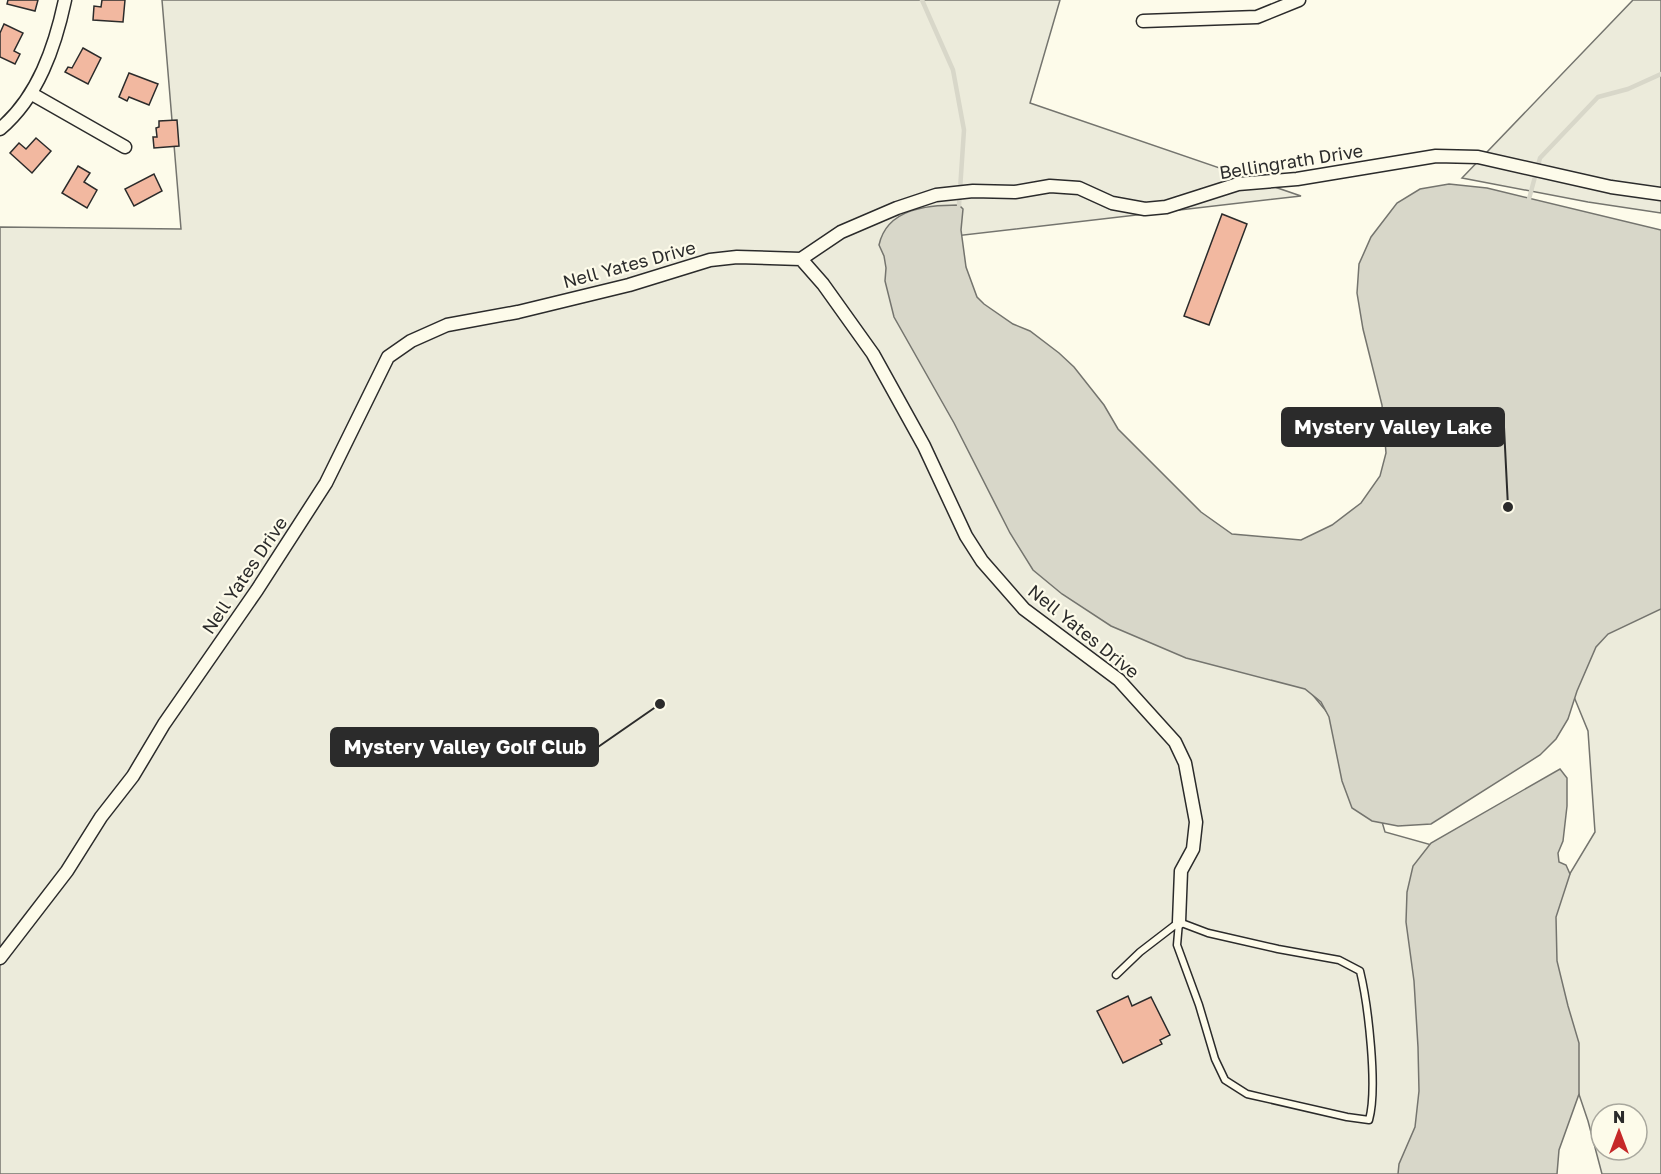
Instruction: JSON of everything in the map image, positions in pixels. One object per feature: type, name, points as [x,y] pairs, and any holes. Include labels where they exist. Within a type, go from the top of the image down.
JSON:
[{"type":"street","points":[[0,129],[32,94],[58,33],[65,0]]},
{"type":"street","points":[[1143,21],[1257,17],[1299,0]]},
{"type":"street","points":[[32,94],[125,147]]},
{"type":"street","name":"Bellingrath Drive","points":[[801,259],[842,232],[897,208],[936,195],[973,191],[1015,192],[1050,186],[1079,188],[1112,203],[1145,209],[1166,207],[1238,184],[1297,179],[1436,156],[1478,157],[1611,187],[1661,194]]},
{"type":"street","name":"Nell Yates Drive","points":[[0,958],[67,872],[101,817],[133,776],[164,724],[257,590],[326,483],[388,357],[411,341],[447,325],[518,312],[629,285],[710,260],[737,257],[801,259],[823,284],[873,354],[924,446],[966,536],[982,561],[1024,609],[1119,680],[1176,742],[1185,764],[1196,822],[1193,849],[1181,871],[1179,922]]},
{"type":"lane","points":[[1179,922],[1208,933],[1339,960],[1360,971],[1365,990],[1371,1059],[1372,1108],[1370,1120],[1347,1117],[1247,1094],[1225,1080],[1215,1059],[1199,1005],[1177,945],[1179,922]]},
{"type":"lane","points":[[1116,975],[1140,952],[1179,922]]},
{"type":"shaded area","points":[[162,0],[1060,0],[1030,103],[1301,196],[911,241],[1291,669],[1362,754],[1385,832],[1439,847],[1430,1174],[0,1174],[0,227],[181,229]]},
{"type":"shaded area","points":[[1633,0],[1661,0],[1661,213],[1588,202],[1462,178]]},
{"type":"shaded area","points":[[1449,184],[1487,188],[1661,230],[1661,609],[1608,634],[1596,647],[1568,719],[1556,739],[1540,755],[1431,824],[1398,826],[1372,821],[1352,808],[1342,781],[1329,717],[1321,702],[1305,689],[1186,658],[1111,626],[1062,594],[1033,570],[1010,533],[954,423],[894,317],[885,281],[884,256],[879,245],[883,233],[891,223],[910,211],[935,206],[959,205],[963,209],[961,230],[966,267],[977,297],[984,304],[1013,324],[1030,331],[1074,367],[1104,405],[1118,429],[1201,512],[1232,534],[1301,540],[1332,525],[1361,503],[1380,476],[1386,453],[1382,405],[1363,329],[1357,293],[1359,264],[1371,237],[1397,203],[1420,189]]},
{"type":"shaded area","points":[[1661,567],[1661,1174],[1602,1174],[1599,1162],[1649,1162],[1649,1102],[1589,1102],[1589,1125],[1564,1050],[1541,934],[1557,895],[1595,832],[1588,731],[1572,692],[1580,630]]},
{"type":"shaded area","points":[[1560,769],[1567,778],[1567,806],[1563,841],[1558,853],[1559,862],[1566,865],[1570,874],[1556,917],[1557,961],[1579,1043],[1579,1094],[1559,1150],[1557,1174],[1398,1174],[1399,1164],[1415,1127],[1419,1091],[1414,981],[1406,922],[1407,892],[1413,866],[1431,843]]},
{"type":"building","points":[[8,0],[38,0],[35,11],[7,4]]},
{"type":"building","points":[[102,0],[125,0],[123,22],[93,20],[94,6],[101,7]]},
{"type":"building","points":[[4,24],[23,33],[14,51],[20,54],[15,64],[0,57],[0,33]]},
{"type":"building","points":[[83,48],[101,58],[88,84],[65,72],[68,67],[72,68]]},
{"type":"building","points":[[129,73],[158,84],[149,105],[129,97],[127,101],[119,97]]},
{"type":"building","points":[[177,120],[179,146],[154,148],[153,137],[157,137],[156,128],[159,127],[159,121]]},
{"type":"building","points":[[36,138],[51,151],[32,173],[10,153],[19,143],[26,149]]},
{"type":"building","points":[[78,166],[90,173],[84,182],[97,190],[87,208],[62,193]]},
{"type":"building","points":[[154,174],[162,191],[134,206],[125,189]]},
{"type":"building","points":[[1222,214],[1247,224],[1209,325],[1184,316]]},
{"type":"building","points":[[1128,996],[1132,1006],[1151,997],[1170,1035],[1160,1040],[1162,1044],[1123,1063],[1097,1011]]},
{"type":"waterway","points":[[922,0],[953,70],[964,130],[959,205]]},
{"type":"waterway","points":[[1529,199],[1540,158],[1598,97],[1628,89],[1661,74]]},
{"type":"place","name":"Mystery Valley Lake","points":[[1508,507]]},
{"type":"place","name":"Mystery Valley Golf Club","points":[[660,704]]}]
